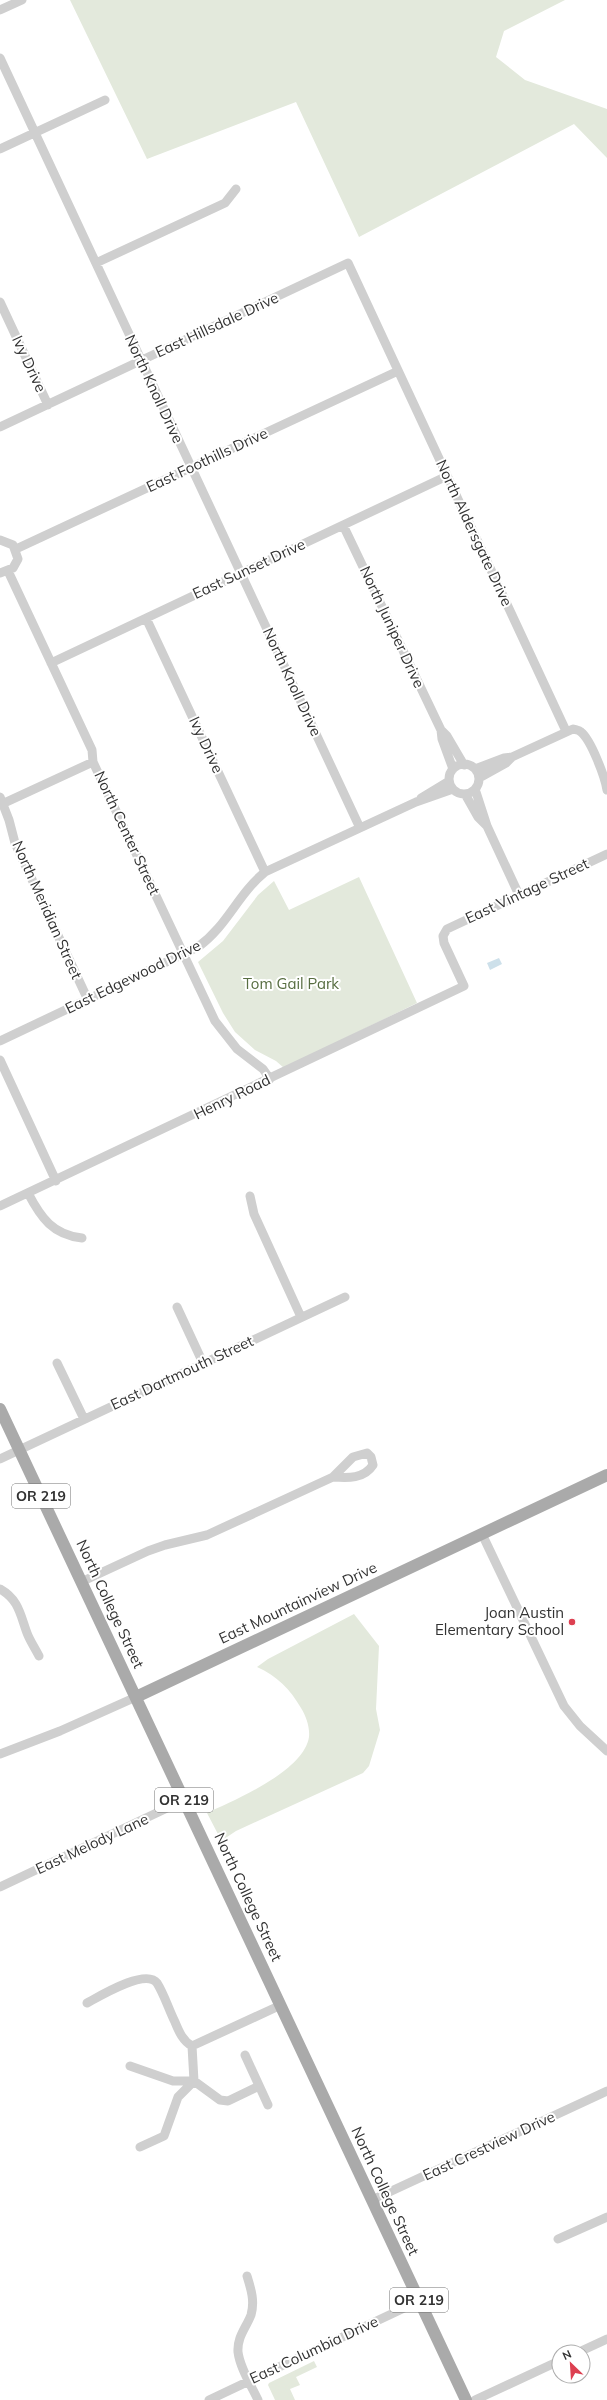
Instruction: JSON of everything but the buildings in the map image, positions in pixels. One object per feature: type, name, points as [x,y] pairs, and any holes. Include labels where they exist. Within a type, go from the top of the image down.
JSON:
[{"type":"main road","name":"North College Street","points":[[0,1409],[466,2400]]},
{"type":"main road","name":"East Mountainview Drive","points":[[136,1696],[607,1475]]},
{"type":"street","points":[[0,10],[22,0]]},
{"type":"street","name":"North Knoll Drive","points":[[0,58],[140,361],[360,828]]},
{"type":"street","points":[[0,149],[105,100]]},
{"type":"street","points":[[96,263],[225,203],[236,189]]},
{"type":"street","name":"East Hillsdale Drive","points":[[0,427],[348,263]]},
{"type":"street","name":"North Aldersgate Drive","points":[[348,263],[566,731]]},
{"type":"street","name":"Ivy Drive","points":[[0,302],[48,405]]},
{"type":"street","name":"East Foothills Drive","points":[[16,549],[398,371]]},
{"type":"street","name":"East Sunset Drive","points":[[51,663],[447,476]]},
{"type":"street","name":"North Juniper Drive","points":[[343,524],[441,730],[442,739],[453,770]]},
{"type":"street","points":[[0,540],[9,542],[16,549],[16,564],[4,572]]},
{"type":"street","name":"North Center Street","points":[[4,572],[51,663],[92,750],[93,762],[216,1021],[237,1049],[263,1069],[270,1079]]},
{"type":"street","name":"Ivy Drive","points":[[146,618],[265,872]]},
{"type":"street","points":[[487,826],[478,817],[465,794],[451,785],[453,770],[464,765],[475,769],[504,758],[512,757],[566,731],[573,729],[583,733],[603,774],[607,790]]},
{"type":"street","name":"North Juniper Drive","points":[[441,730],[447,736],[464,765]]},
{"type":"street","points":[[512,757],[506,763],[479,778],[475,789],[487,826],[519,895]]},
{"type":"street","points":[[1,802],[93,762]]},
{"type":"street","points":[[475,769],[479,778]]},
{"type":"street","name":"East Edgewood Drive","points":[[0,1041],[184,955],[213,936],[224,924],[247,888],[265,872],[451,785]]},
{"type":"street","points":[[465,794],[475,789]]},
{"type":"street","name":"North Meridian Street","points":[[1,802],[15,842],[88,1000]]},
{"type":"street","name":"East Vintage Street","points":[[464,986],[444,943],[443,936],[447,929],[607,854]]},
{"type":"street","name":"Henry Road","points":[[0,1206],[56,1181],[464,986]]},
{"type":"street","points":[[0,1060],[56,1181]]},
{"type":"street","points":[[28,1194],[40,1216],[51,1227],[62,1234],[82,1238]]},
{"type":"street","points":[[250,1196],[254,1214],[301,1317]]},
{"type":"street","name":"East Dartmouth Street","points":[[0,1460],[345,1297]]},
{"type":"street","points":[[177,1307],[203,1363]]},
{"type":"street","points":[[57,1363],[84,1419]]},
{"type":"street","points":[[81,1582],[159,1547],[207,1535],[333,1477]]},
{"type":"street","points":[[482,1534],[560,1700],[580,1726],[607,1751]]},
{"type":"street","points":[[0,1589],[10,1595],[19,1608],[27,1633],[39,1656]]},
{"type":"street","name":"East Mountainview Drive","points":[[0,1754],[54,1734],[136,1696]]},
{"type":"street","name":"East Melody Lane","points":[[0,1887],[184,1800]]},
{"type":"street","points":[[87,2003],[136,1979],[147,1978],[156,1982],[180,2032],[186,2042],[192,2046]]},
{"type":"street","points":[[192,2046],[281,2006]]},
{"type":"street","points":[[140,2147],[164,2136],[178,2097],[194,2081],[192,2046]]},
{"type":"street","points":[[245,2055],[268,2105]]},
{"type":"street","points":[[130,2066],[173,2081],[194,2081],[220,2100],[228,2101],[259,2086]]},
{"type":"street","name":"East Crestview Drive","points":[[372,2200],[607,2091]]},
{"type":"street","points":[[558,2239],[607,2217]]},
{"type":"street","points":[[247,2276],[252,2296],[252,2306],[250,2316],[239,2340],[238,2352],[258,2400]]},
{"type":"street","name":"East Columbia Drive","points":[[209,2400],[419,2301]]},
{"type":"street","points":[[591,2346],[607,2339]]},
{"type":"street","points":[[475,2400],[551,2365]]},
{"type":"green space","points":[[70,0],[565,0],[504,31],[496,57],[525,80],[607,109],[607,158],[574,124],[359,237],[296,102],[147,159]]},
{"type":"green space","name":"Tom Gail Park","points":[[359,877],[417,1003],[284,1068],[276,1061],[255,1050],[235,1032],[223,1013],[198,962],[223,941],[258,895],[274,881],[289,910]]},
{"type":"green space","points":[[354,1614],[379,1646],[376,1709],[380,1730],[369,1766],[363,1773],[236,1831],[224,1839],[220,1838],[207,1813],[267,1783],[282,1773],[295,1761],[304,1749],[309,1737],[309,1729],[306,1718],[292,1695],[277,1679],[257,1667],[268,1659]]},
{"type":"green space","points":[[314,2361],[317,2367],[296,2377],[300,2385],[290,2389],[295,2400],[275,2400],[268,2385],[269,2383]]},
{"type":"water","points":[[499,958],[502,964],[490,970],[487,963]]},
{"type":"place","name":"Joan Austin Elementary School","points":[[572,1622]]}]
